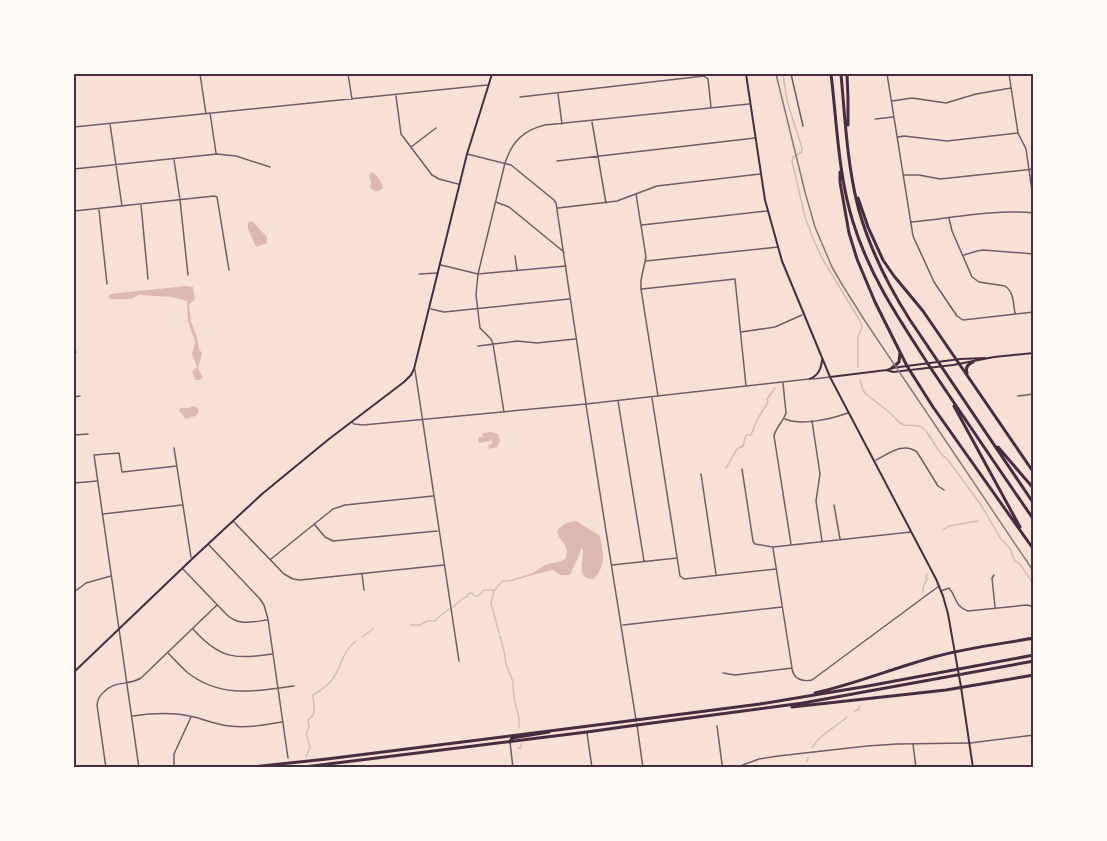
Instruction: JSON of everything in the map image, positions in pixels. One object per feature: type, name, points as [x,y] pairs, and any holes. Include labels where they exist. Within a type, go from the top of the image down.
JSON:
[{"type":"highway","points":[[831,74],[842,197],[849,233],[865,281],[908,368],[1034,550]]},
{"type":"highway","points":[[841,74],[854,191],[866,233],[885,278],[946,374],[1034,504]]},
{"type":"highway","points":[[847,74],[847,133]]},
{"type":"highway","points":[[840,165],[849,210],[876,281],[946,391],[1034,520]]},
{"type":"highway","points":[[854,191],[883,260],[923,311],[1034,473]]},
{"type":"highway","points":[[892,368],[900,360],[900,351]]},
{"type":"highway","points":[[967,374],[967,366],[973,362]]},
{"type":"highway","points":[[946,391],[1028,542]]},
{"type":"highway","points":[[988,435],[1034,489]]},
{"type":"highway","points":[[760,704],[838,687],[905,665],[956,652],[1034,637]]},
{"type":"highway","points":[[296,768],[328,766],[587,732],[1034,655]]},
{"type":"highway","points":[[243,768],[556,730],[781,707],[1034,661]]},
{"type":"highway","points":[[781,707],[962,687],[1034,675]]},
{"type":"highway","points":[[510,741],[512,738],[556,730]]},
{"type":"main road","points":[[74,672],[264,492],[411,375],[430,309],[468,154],[492,74]]},
{"type":"main road","points":[[746,74],[767,211],[782,261],[830,377],[941,591],[956,652],[973,768]]},
{"type":"main road","points":[[887,370],[892,372],[957,360],[1034,353]]},
{"type":"main road","points":[[810,379],[820,370],[822,357]]},
{"type":"main road","points":[[830,377],[892,368],[960,364],[994,357]]},
{"type":"street","points":[[200,74],[206,114]]},
{"type":"street","points":[[348,74],[352,99]]},
{"type":"street","points":[[791,74],[803,126]]},
{"type":"street","points":[[887,74],[914,241],[934,282],[959,318],[967,320],[1034,312]]},
{"type":"street","points":[[910,223],[1001,212],[1033,213],[1026,149],[1018,133],[1009,74]]},
{"type":"street","points":[[520,97],[706,77],[711,108]]},
{"type":"street","points":[[74,127],[488,85]]},
{"type":"street","points":[[891,101],[912,98],[946,103],[976,94],[1011,88]]},
{"type":"street","points":[[558,93],[562,124]]},
{"type":"street","points":[[396,95],[401,135],[432,175],[460,185]]},
{"type":"street","points":[[504,411],[494,344],[480,328],[476,295],[478,274],[495,202],[505,163],[514,143],[528,131],[545,125],[749,104]]},
{"type":"street","points":[[210,113],[217,154]]},
{"type":"street","points":[[875,119],[894,117]]},
{"type":"street","points":[[592,121],[606,203]]},
{"type":"street","points":[[110,123],[122,206]]},
{"type":"street","points":[[410,147],[436,128]]},
{"type":"street","points":[[897,137],[947,141],[1018,133]]},
{"type":"street","points":[[557,161],[754,138]]},
{"type":"street","points":[[74,169],[217,154],[236,156],[270,167]]},
{"type":"street","points":[[468,154],[505,163],[516,169],[554,200],[558,208],[576,339],[643,768]]},
{"type":"street","points":[[174,159],[189,275]]},
{"type":"street","points":[[903,175],[940,179],[1034,169]]},
{"type":"street","points":[[558,208],[617,201],[657,186],[760,174]]},
{"type":"street","points":[[636,193],[646,257],[641,289],[658,396]]},
{"type":"street","points":[[74,212],[218,197],[229,270]]},
{"type":"street","points":[[495,202],[509,207],[564,252]]},
{"type":"street","points":[[140,204],[148,279]]},
{"type":"street","points":[[99,209],[107,284]]},
{"type":"street","points":[[642,225],[767,211]]},
{"type":"street","points":[[950,218],[952,231],[974,279],[1008,288],[1012,295],[1015,314]]},
{"type":"street","points":[[645,261],[778,247]]},
{"type":"street","points":[[963,256],[977,250],[1034,254]]},
{"type":"street","points":[[515,256],[517,270]]},
{"type":"street","points":[[440,265],[478,274],[566,266]]},
{"type":"street","points":[[418,274],[438,273]]},
{"type":"street","points":[[641,289],[735,279],[747,386]]},
{"type":"street","points":[[430,309],[444,312],[571,299]]},
{"type":"street","points":[[741,332],[775,327],[803,314]]},
{"type":"street","points":[[74,332],[75,339]]},
{"type":"street","points":[[478,346],[518,341],[537,343],[576,339]]},
{"type":"street","points":[[414,369],[459,660]]},
{"type":"street","points":[[351,422],[363,425],[586,404],[830,377]]},
{"type":"street","points":[[783,381],[786,408],[784,418],[774,436],[791,545]]},
{"type":"street","points":[[1018,396],[1034,394]]},
{"type":"street","points":[[74,397],[80,396]]},
{"type":"street","points":[[651,396],[680,576],[684,579],[776,569]]},
{"type":"street","points":[[618,400],[644,561]]},
{"type":"street","points":[[784,418],[799,422],[812,421],[849,413]]},
{"type":"street","points":[[812,421],[820,474],[816,501],[823,542]]},
{"type":"street","points":[[74,435],[88,434]]},
{"type":"street","points":[[174,448],[192,559]]},
{"type":"street","points":[[875,460],[900,448],[912,449],[918,452],[938,486],[944,490]]},
{"type":"street","points":[[140,768],[94,455],[119,453],[122,472],[177,466]]},
{"type":"street","points":[[742,469],[755,544],[773,547],[911,532]]},
{"type":"street","points":[[701,474],[716,576]]},
{"type":"street","points":[[74,483],[98,480]]},
{"type":"street","points":[[271,560],[333,509],[434,495]]},
{"type":"street","points":[[102,514],[183,505]]},
{"type":"street","points":[[834,505],[840,540]]},
{"type":"street","points":[[233,520],[284,574],[293,579],[444,564]]},
{"type":"street","points":[[314,524],[325,537],[333,541],[439,531]]},
{"type":"street","points":[[208,544],[260,598],[264,606],[268,619],[288,758]]},
{"type":"street","points":[[773,547],[792,668],[797,678],[802,681],[812,680],[939,586]]},
{"type":"street","points":[[612,565],[677,558]]},
{"type":"street","points":[[182,568],[231,618],[239,622],[268,619]]},
{"type":"street","points":[[362,573],[364,590]]},
{"type":"street","points":[[994,575],[992,578],[996,608]]},
{"type":"street","points":[[74,592],[86,583],[112,576]]},
{"type":"street","points":[[941,591],[951,589],[957,604],[964,610],[1028,605],[1034,610]]},
{"type":"street","points":[[106,768],[97,701],[100,696],[110,685],[141,678],[217,605]]},
{"type":"street","points":[[622,625],[782,607]]},
{"type":"street","points":[[193,629],[210,646],[226,655],[242,658],[273,654]]},
{"type":"street","points":[[167,652],[188,673],[215,687],[247,692],[294,686]]},
{"type":"street","points":[[723,673],[735,675],[792,668]]},
{"type":"street","points":[[132,717],[164,713],[192,716],[229,726],[283,722]]},
{"type":"street","points":[[174,767],[174,754],[192,716]]},
{"type":"street","points":[[717,726],[724,768]]},
{"type":"street","points":[[587,732],[592,768]]},
{"type":"street","points":[[735,768],[759,759],[867,746],[969,743],[1034,735]]},
{"type":"street","points":[[510,741],[513,768]]},
{"type":"street","points":[[913,743],[916,768]]},
{"type":"street","points":[[327,759],[328,766]]},
{"type":"shaded area","points":[[372,172],[382,183],[383,188],[380,191],[370,188],[369,175]]},
{"type":"shaded area","points":[[250,221],[267,237],[267,243],[256,247],[248,229]]},
{"type":"shaded area","points":[[193,287],[195,299],[189,305],[191,322],[202,353],[198,368],[203,378],[200,380],[196,380],[192,372],[197,367],[192,354],[195,342],[188,321],[187,301],[172,297],[139,295],[131,299],[110,299],[108,297],[110,294]]},
{"type":"shaded area","points":[[194,406],[199,412],[186,419],[179,411],[180,408]]},
{"type":"shaded area","points":[[482,433],[498,434],[500,441],[497,447],[489,449],[488,445],[492,444],[492,438],[491,441],[479,443],[478,437],[483,437]]},
{"type":"shaded area","points":[[576,521],[600,536],[602,564],[594,579],[582,573],[583,549],[581,548],[570,575],[561,575],[552,570],[532,575],[545,565],[566,558],[567,549],[557,531],[565,524]]},
{"type":"waterway","points":[[783,74],[787,101],[802,148],[802,152],[793,157],[792,161],[805,217],[822,258],[860,321],[862,327],[858,337],[858,367]]},
{"type":"waterway","points":[[860,380],[866,394],[900,423],[920,426],[926,431],[981,505],[1001,539],[1009,547],[1015,561],[1020,564],[1034,585]]},
{"type":"waterway","points":[[726,468],[737,449],[743,446],[746,435],[751,435],[768,402],[767,399],[775,388]]},
{"type":"waterway","points":[[943,530],[949,526],[978,521]]},
{"type":"waterway","points":[[453,607],[468,594],[478,596],[484,590],[496,589],[503,581],[533,574]]},
{"type":"waterway","points":[[923,592],[927,574]]},
{"type":"waterway","points":[[494,591],[491,603],[499,633]]},
{"type":"waterway","points":[[410,625],[435,621],[449,609]]},
{"type":"waterway","points":[[362,637],[373,629]]},
{"type":"waterway","points":[[500,636],[506,664],[513,682],[519,728]]},
{"type":"waterway","points":[[306,757],[310,747],[306,734],[309,727],[308,720],[314,712],[313,695],[330,682],[345,654],[356,641]]},
{"type":"waterway","points":[[855,711],[860,706]]},
{"type":"waterway","points":[[812,748],[847,717]]},
{"type":"waterway","points":[[518,748],[521,748],[521,744]]},
{"type":"railway","points":[[776,74],[815,227],[832,267],[865,321],[1034,572]]}]
